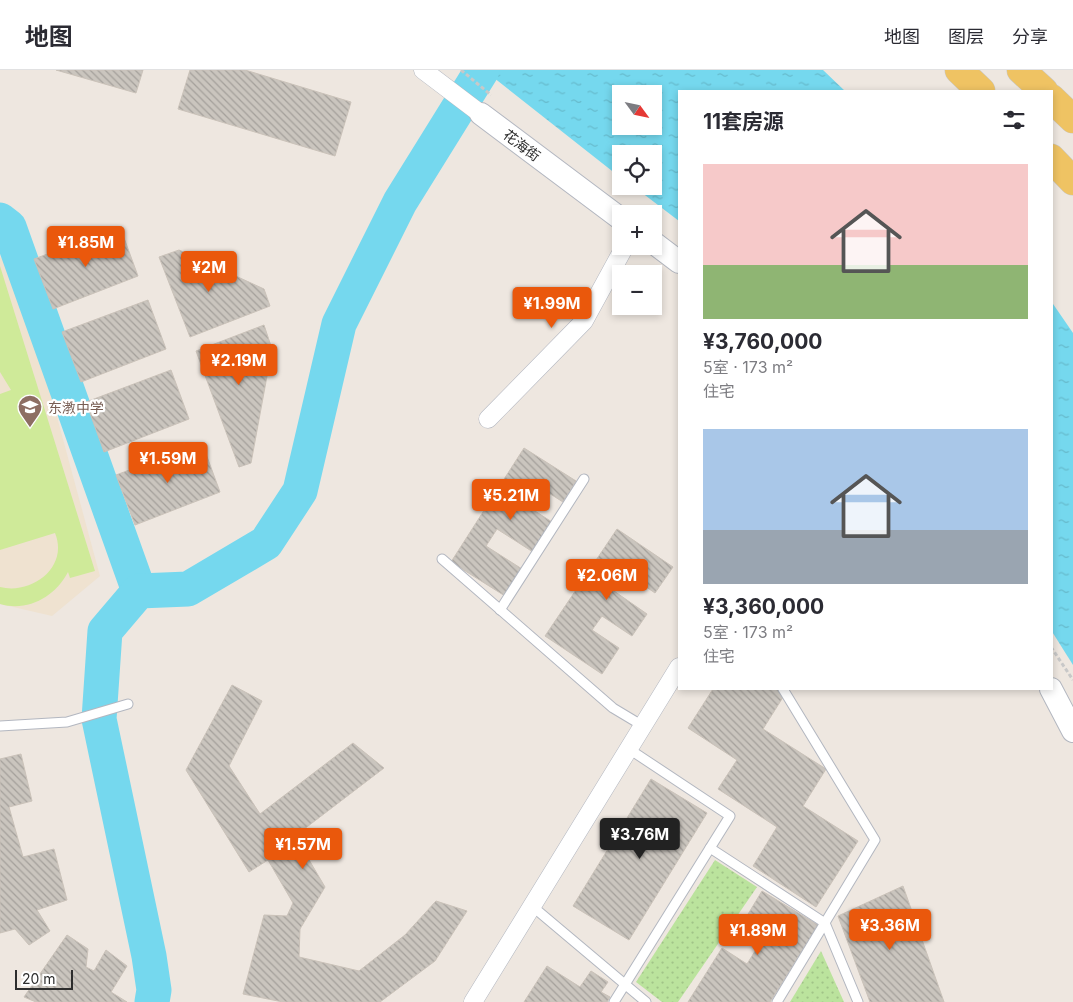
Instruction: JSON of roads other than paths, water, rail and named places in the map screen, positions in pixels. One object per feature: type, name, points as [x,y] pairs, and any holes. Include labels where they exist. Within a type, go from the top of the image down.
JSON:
[{"type":"main road","points":[[959,70],[981,90]]},
{"type":"main road","points":[[1021,70],[1043,90]]},
{"type":"main road","points":[[1053,100],[1073,119]]},
{"type":"main road","points":[[1053,160],[1073,181]]},
{"type":"street","name":"花海街","points":[[423,70],[441,84],[490,107],[612,211]]},
{"type":"street","points":[[662,250],[678,261]]},
{"type":"street","points":[[488,419],[584,321],[620,255]]},
{"type":"street","points":[[473,1002],[678,669]]},
{"type":"street","points":[[1052,690],[1073,731]]},
{"type":"lane","points":[[500,610],[584,479]]},
{"type":"lane","points":[[442,559],[613,708],[643,726]]},
{"type":"lane","points":[[777,1002],[875,840],[784,690]]},
{"type":"lane","points":[[0,726],[67,722],[128,704]]},
{"type":"lane","points":[[614,1002],[730,816],[629,748]]},
{"type":"lane","points":[[710,848],[825,923],[858,1002]]},
{"type":"lane","points":[[532,906],[646,1002]]},
{"type":"water","points":[[484,70],[823,70],[844,90],[678,90],[678,220],[662,208],[662,205],[658,205],[645,195],[662,195],[662,145],[612,145],[612,171]]},
{"type":"water","points":[[1053,304],[1073,333],[1073,665],[1053,633]]},
{"type":"waterway","points":[[152,1002],[154,990],[149,956],[99,719],[105,631],[139,591],[188,589],[266,543],[300,491],[339,324],[400,202],[482,70]]},
{"type":"waterway","points":[[0,220],[9,227],[139,591]]},
{"type":"place","name":"东漖中学","points":[[30,428]]}]
